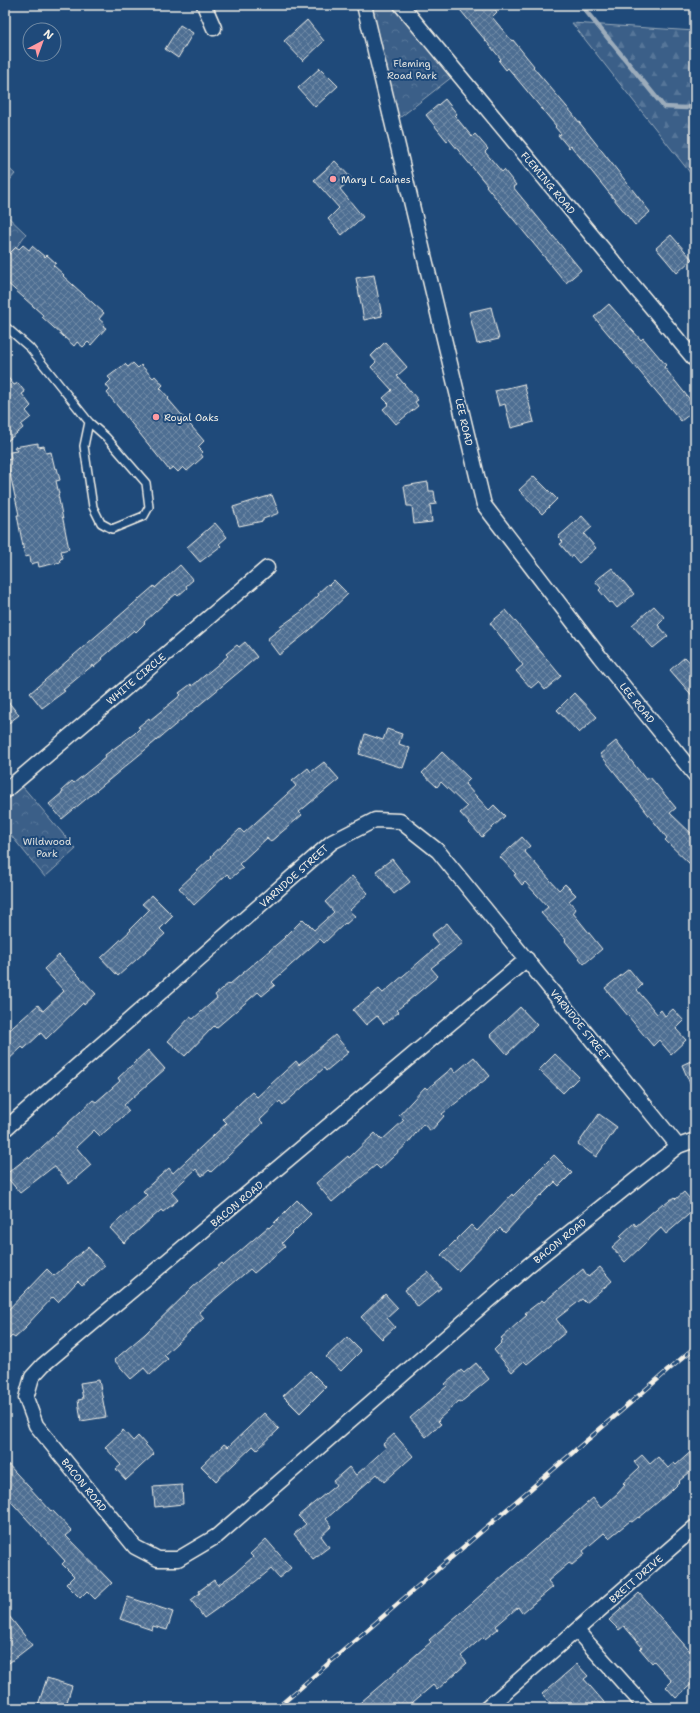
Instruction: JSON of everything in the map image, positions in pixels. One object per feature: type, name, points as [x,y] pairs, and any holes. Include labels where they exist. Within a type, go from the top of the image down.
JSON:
[{"type":"street","points":[[204,5],[214,28]]},
{"type":"street","name":"LEE ROAD","points":[[364,5],[484,505],[600,657],[695,775]]},
{"type":"street","name":"FLEMING ROAD","points":[[401,5],[695,360]]},
{"type":"street","name":"WHITE CIRCLE","points":[[6,789],[267,568]]},
{"type":"street","name":"VARNDOE STREET","points":[[5,1129],[332,842],[375,820],[400,821],[438,851],[678,1146]]},
{"type":"street","name":"BACON ROAD","points":[[526,959],[44,1365],[32,1377],[26,1398],[36,1425],[135,1547],[158,1559],[178,1559],[217,1536],[529,1266],[678,1146],[695,1140]]},
{"type":"street","name":"BRETT DRIVE","points":[[487,1708],[695,1528]]},
{"type":"street","points":[[577,1631],[646,1708]]},
{"type":"lane","points":[[5,326],[30,348],[89,422],[106,437],[146,483],[149,507],[144,516],[112,529],[101,523],[92,507],[84,446],[89,422]]},
{"type":"green space","name":"Fleming Road Park","points":[[365,5],[401,5],[457,73],[393,123]]},
{"type":"green space","points":[[572,23],[695,31],[695,179]]},
{"type":"green space","points":[[5,165],[15,174],[5,186]]},
{"type":"green space","points":[[5,214],[26,234],[5,263]]},
{"type":"green space","name":"Wildwood Park","points":[[23,787],[76,849],[45,877],[5,828],[5,802]]},
{"type":"building","points":[[456,5],[491,5],[497,12],[492,17],[512,41],[513,40],[650,212],[635,225],[571,146],[569,148],[558,135],[561,134],[555,127],[556,126],[508,68],[506,70],[499,61],[501,59]]},
{"type":"building","points":[[307,20],[324,41],[303,61],[284,41]]},
{"type":"building","points":[[180,25],[193,33],[178,58],[165,49]]},
{"type":"building","points":[[320,68],[338,86],[315,107],[298,88]]},
{"type":"building","points":[[445,99],[457,114],[455,116],[472,137],[475,134],[488,149],[485,152],[502,172],[504,170],[516,185],[513,187],[581,270],[566,283],[449,139],[447,141],[426,115]]},
{"type":"building","points":[[335,161],[352,179],[340,189],[363,217],[342,235],[328,219],[339,208],[314,180]]},
{"type":"building","points":[[671,235],[692,259],[677,273],[656,248]]},
{"type":"building","points":[[23,245],[29,250],[32,246],[45,257],[47,255],[56,263],[53,265],[64,275],[63,276],[104,313],[99,319],[105,324],[103,326],[106,328],[91,345],[88,342],[83,347],[77,342],[74,346],[42,317],[43,315],[5,281],[5,258],[16,247],[19,249]]},
{"type":"building","points":[[374,275],[382,316],[364,320],[356,278]]},
{"type":"building","points":[[609,304],[641,340],[643,338],[666,365],[664,367],[695,406],[695,410],[681,421],[594,317]]},
{"type":"building","points":[[491,307],[499,339],[477,344],[469,312]]},
{"type":"building","points":[[385,342],[407,367],[397,376],[418,400],[415,402],[418,406],[396,424],[383,409],[389,404],[383,398],[392,390],[371,367],[376,362],[371,356]]},
{"type":"building","name":"Royal Oaks","points":[[133,363],[138,368],[141,365],[153,378],[155,376],[163,385],[160,388],[169,398],[168,399],[204,441],[198,447],[203,452],[201,454],[203,457],[187,471],[183,467],[178,472],[173,467],[169,470],[107,393],[110,390],[106,385],[111,380],[108,377],[125,364],[128,367]]},
{"type":"building","points":[[5,374],[14,385],[18,383],[25,392],[22,394],[31,406],[26,411],[31,417],[21,425],[23,428],[5,443]]},
{"type":"building","points":[[524,384],[534,422],[511,428],[505,404],[499,406],[495,391]]},
{"type":"building","points":[[38,443],[38,447],[44,446],[46,453],[51,452],[55,469],[57,468],[60,480],[56,481],[58,495],[69,549],[61,551],[63,558],[60,559],[61,562],[39,567],[38,562],[31,564],[30,556],[25,557],[17,515],[19,515],[7,460],[11,459],[10,452],[17,451],[14,447]]},
{"type":"building","points":[[534,476],[557,499],[542,514],[519,490]]},
{"type":"building","points":[[428,482],[429,491],[434,491],[436,504],[430,505],[432,522],[414,524],[412,506],[407,506],[404,486]]},
{"type":"building","points":[[272,495],[279,513],[263,519],[263,521],[239,526],[233,507]]},
{"type":"building","points":[[582,516],[592,527],[584,534],[596,548],[579,563],[573,556],[571,557],[560,544],[563,542],[558,537]]},
{"type":"building","points":[[215,523],[227,537],[219,544],[221,546],[200,562],[187,547]]},
{"type":"building","points":[[180,565],[193,580],[186,586],[187,588],[178,596],[176,594],[165,603],[144,622],[145,623],[136,632],[134,630],[94,667],[93,665],[63,690],[65,691],[42,708],[30,693],[154,586],[155,588]]},
{"type":"building","points":[[612,568],[634,594],[617,608],[612,602],[610,603],[599,590],[601,588],[595,581]]},
{"type":"building","points":[[334,580],[348,594],[310,630],[279,655],[267,639],[281,628],[280,627],[301,612],[319,595],[318,593]]},
{"type":"building","points":[[654,606],[665,618],[658,625],[668,636],[653,648],[632,625]]},
{"type":"building","points":[[506,610],[561,676],[545,690],[538,682],[531,688],[516,671],[523,665],[490,623]]},
{"type":"building","points":[[245,642],[257,657],[62,819],[49,804],[63,792],[62,790],[72,781],[74,783],[106,757],[105,755],[134,734],[140,728],[138,727],[149,718],[150,720],[181,695],[179,693],[191,684],[192,686],[228,656],[226,654],[237,645],[239,647]]},
{"type":"building","points":[[685,657],[695,668],[695,699],[670,670]]},
{"type":"building","points":[[574,693],[597,717],[579,733],[557,710]]},
{"type":"building","points":[[5,698],[19,715],[5,726]]},
{"type":"building","points":[[387,729],[402,734],[399,744],[410,748],[403,768],[359,754],[365,734],[383,740]]},
{"type":"building","points":[[616,741],[646,780],[650,777],[676,808],[670,813],[695,837],[695,858],[690,864],[665,840],[667,838],[600,754]]},
{"type":"building","points":[[442,752],[470,779],[465,784],[489,810],[494,805],[505,816],[482,837],[460,813],[467,807],[441,782],[437,787],[422,773]]},
{"type":"building","points":[[324,762],[339,779],[299,812],[302,815],[270,842],[267,838],[239,864],[243,868],[231,878],[227,874],[194,905],[179,888],[240,829],[244,833],[296,786],[292,781],[308,768],[311,772]]},
{"type":"building","points":[[522,837],[530,846],[524,851],[559,890],[565,884],[576,895],[569,901],[576,909],[573,913],[602,949],[584,964],[565,941],[566,940],[541,913],[548,907],[525,882],[522,885],[514,875],[516,874],[500,857]]},
{"type":"building","points":[[392,859],[410,882],[394,894],[376,871]]},
{"type":"building","points":[[352,876],[368,893],[349,911],[355,916],[346,924],[345,923],[324,943],[320,939],[272,982],[275,985],[262,996],[258,992],[216,1028],[214,1026],[185,1056],[168,1041],[190,1017],[193,1019],[217,998],[215,995],[283,939],[303,919],[314,930],[334,912],[325,902]]},
{"type":"building","points":[[152,895],[173,916],[160,929],[165,934],[118,976],[101,958],[131,930],[130,929],[149,910],[142,904]]},
{"type":"building","points":[[447,923],[463,943],[431,968],[438,976],[397,1010],[399,1012],[384,1024],[377,1016],[366,1025],[353,1010],[379,989],[383,993],[439,945],[431,935]]},
{"type":"building","points":[[59,955],[96,994],[84,1005],[83,1003],[46,1039],[41,1033],[24,1049],[22,1047],[5,1063],[5,1034],[38,1005],[43,1011],[64,991],[44,969]]},
{"type":"building","points":[[629,969],[642,985],[637,990],[657,1014],[661,1010],[665,1016],[673,1009],[684,1021],[676,1029],[686,1040],[671,1054],[659,1040],[653,1046],[605,988]]},
{"type":"building","points":[[520,1007],[537,1025],[507,1054],[490,1035]]},
{"type":"building","points":[[335,1035],[349,1052],[326,1071],[324,1068],[283,1105],[280,1101],[260,1120],[263,1123],[211,1172],[209,1170],[202,1176],[196,1169],[171,1192],[178,1200],[163,1212],[161,1210],[124,1243],[110,1228],[147,1195],[143,1191],[169,1168],[173,1173],[227,1123],[223,1119],[252,1092],[257,1097],[296,1061],[299,1065]]},
{"type":"building","points":[[148,1050],[165,1069],[124,1105],[129,1111],[100,1136],[94,1130],[76,1147],[91,1165],[69,1184],[55,1167],[53,1167],[20,1193],[5,1175],[28,1157],[29,1159],[93,1100],[96,1102],[120,1081],[118,1078]]},
{"type":"building","points":[[555,1054],[579,1077],[563,1093],[539,1070]]},
{"type":"building","points":[[474,1057],[490,1076],[442,1114],[444,1116],[431,1131],[423,1124],[408,1143],[380,1169],[376,1165],[332,1202],[316,1183],[348,1156],[349,1158],[375,1133],[382,1140],[404,1120],[399,1115],[425,1087],[427,1089],[452,1068],[455,1073]]},
{"type":"building","points":[[695,1059],[695,1095],[682,1065]]},
{"type":"building","points":[[599,1114],[617,1127],[596,1157],[578,1144]]},
{"type":"building","points":[[554,1155],[572,1173],[559,1186],[555,1182],[541,1196],[540,1195],[505,1233],[500,1228],[458,1271],[441,1255],[471,1225],[477,1231],[512,1194],[513,1196]]},
{"type":"building","points":[[684,1192],[695,1205],[695,1209],[666,1234],[661,1228],[625,1262],[612,1247],[622,1238],[620,1236],[634,1223],[636,1226],[663,1203],[664,1205],[674,1197],[676,1199]]},
{"type":"building","points":[[297,1200],[311,1214],[282,1243],[285,1247],[254,1273],[250,1269],[199,1312],[204,1318],[164,1355],[168,1359],[150,1375],[144,1368],[131,1379],[114,1360],[145,1334],[193,1287],[222,1263],[224,1265],[268,1227],[269,1228]]},
{"type":"building","points":[[88,1247],[105,1266],[82,1285],[78,1281],[58,1302],[53,1297],[25,1327],[26,1328],[15,1338],[12,1336],[5,1343],[5,1313],[47,1269],[54,1276]]},
{"type":"building","points":[[600,1267],[612,1281],[586,1303],[582,1299],[556,1319],[566,1332],[527,1364],[524,1361],[512,1372],[494,1350],[503,1340],[501,1338],[527,1315],[525,1313],[542,1300],[544,1302],[583,1269],[588,1277]]},
{"type":"building","points":[[428,1272],[441,1288],[418,1307],[405,1290]]},
{"type":"building","points":[[385,1294],[398,1308],[387,1318],[395,1327],[382,1339],[361,1317]]},
{"type":"building","points":[[347,1337],[361,1351],[341,1371],[326,1357]]},
{"type":"building","points":[[476,1363],[489,1379],[461,1402],[459,1401],[439,1419],[438,1421],[441,1424],[426,1437],[410,1418],[447,1386],[445,1384],[461,1370],[464,1373]]},
{"type":"building","points":[[310,1371],[326,1387],[300,1413],[283,1396]]},
{"type":"building","points":[[99,1380],[106,1417],[81,1421],[78,1400],[83,1399],[80,1383]]},
{"type":"building","points":[[264,1413],[279,1429],[257,1450],[253,1446],[216,1481],[201,1466],[224,1444],[228,1447]]},
{"type":"building","points":[[123,1430],[133,1441],[138,1436],[154,1454],[126,1480],[116,1469],[121,1465],[105,1447]]},
{"type":"building","points":[[394,1434],[413,1456],[384,1482],[377,1474],[326,1519],[332,1526],[321,1536],[329,1547],[313,1559],[294,1534],[306,1524],[298,1516],[336,1485],[333,1481],[349,1467],[356,1475],[386,1448],[383,1444]]},
{"type":"building","points":[[695,1448],[695,1468],[679,1481],[680,1482],[672,1490],[639,1518],[638,1517],[632,1522],[630,1521],[609,1538],[604,1533],[583,1551],[585,1554],[572,1565],[569,1563],[548,1581],[553,1587],[522,1613],[518,1607],[496,1626],[498,1629],[485,1639],[483,1637],[461,1656],[467,1663],[437,1690],[433,1685],[406,1708],[354,1708],[431,1642],[429,1640],[593,1498],[601,1508],[618,1493],[625,1485],[623,1483],[639,1468],[634,1462],[642,1455],[650,1464],[658,1457],[668,1468],[674,1463],[676,1465]]},
{"type":"building","points":[[5,1461],[51,1511],[52,1510],[72,1531],[66,1536],[112,1583],[95,1599],[87,1591],[80,1598],[66,1584],[74,1576],[62,1564],[65,1561],[5,1495]]},
{"type":"building","points":[[182,1485],[183,1504],[155,1507],[153,1487]]},
{"type":"building","points":[[266,1539],[291,1568],[279,1578],[271,1569],[204,1618],[191,1600],[200,1593],[199,1591],[214,1580],[218,1585],[236,1572],[253,1557],[250,1554]]},
{"type":"building","points":[[639,1593],[695,1657],[695,1681],[676,1698],[666,1687],[672,1681],[654,1661],[652,1663],[640,1649],[642,1647],[624,1626],[619,1630],[609,1620]]},
{"type":"building","points":[[128,1597],[173,1612],[167,1630],[153,1626],[152,1630],[120,1619]]},
{"type":"building","points":[[5,1611],[32,1645],[5,1666]]},
{"type":"building","points":[[577,1664],[588,1676],[584,1679],[609,1708],[555,1708],[542,1694]]},
{"type":"building","points":[[47,1678],[72,1686],[65,1708],[37,1708]]},
{"type":"waterway","points":[[581,5],[664,107],[686,108],[695,104]]},
{"type":"railway","points":[[277,1708],[695,1347]]},
{"type":"place","name":"Mary L Caines","points":[[333,179]]},
{"type":"place","name":"Royal Oaks","points":[[156,417]]}]
